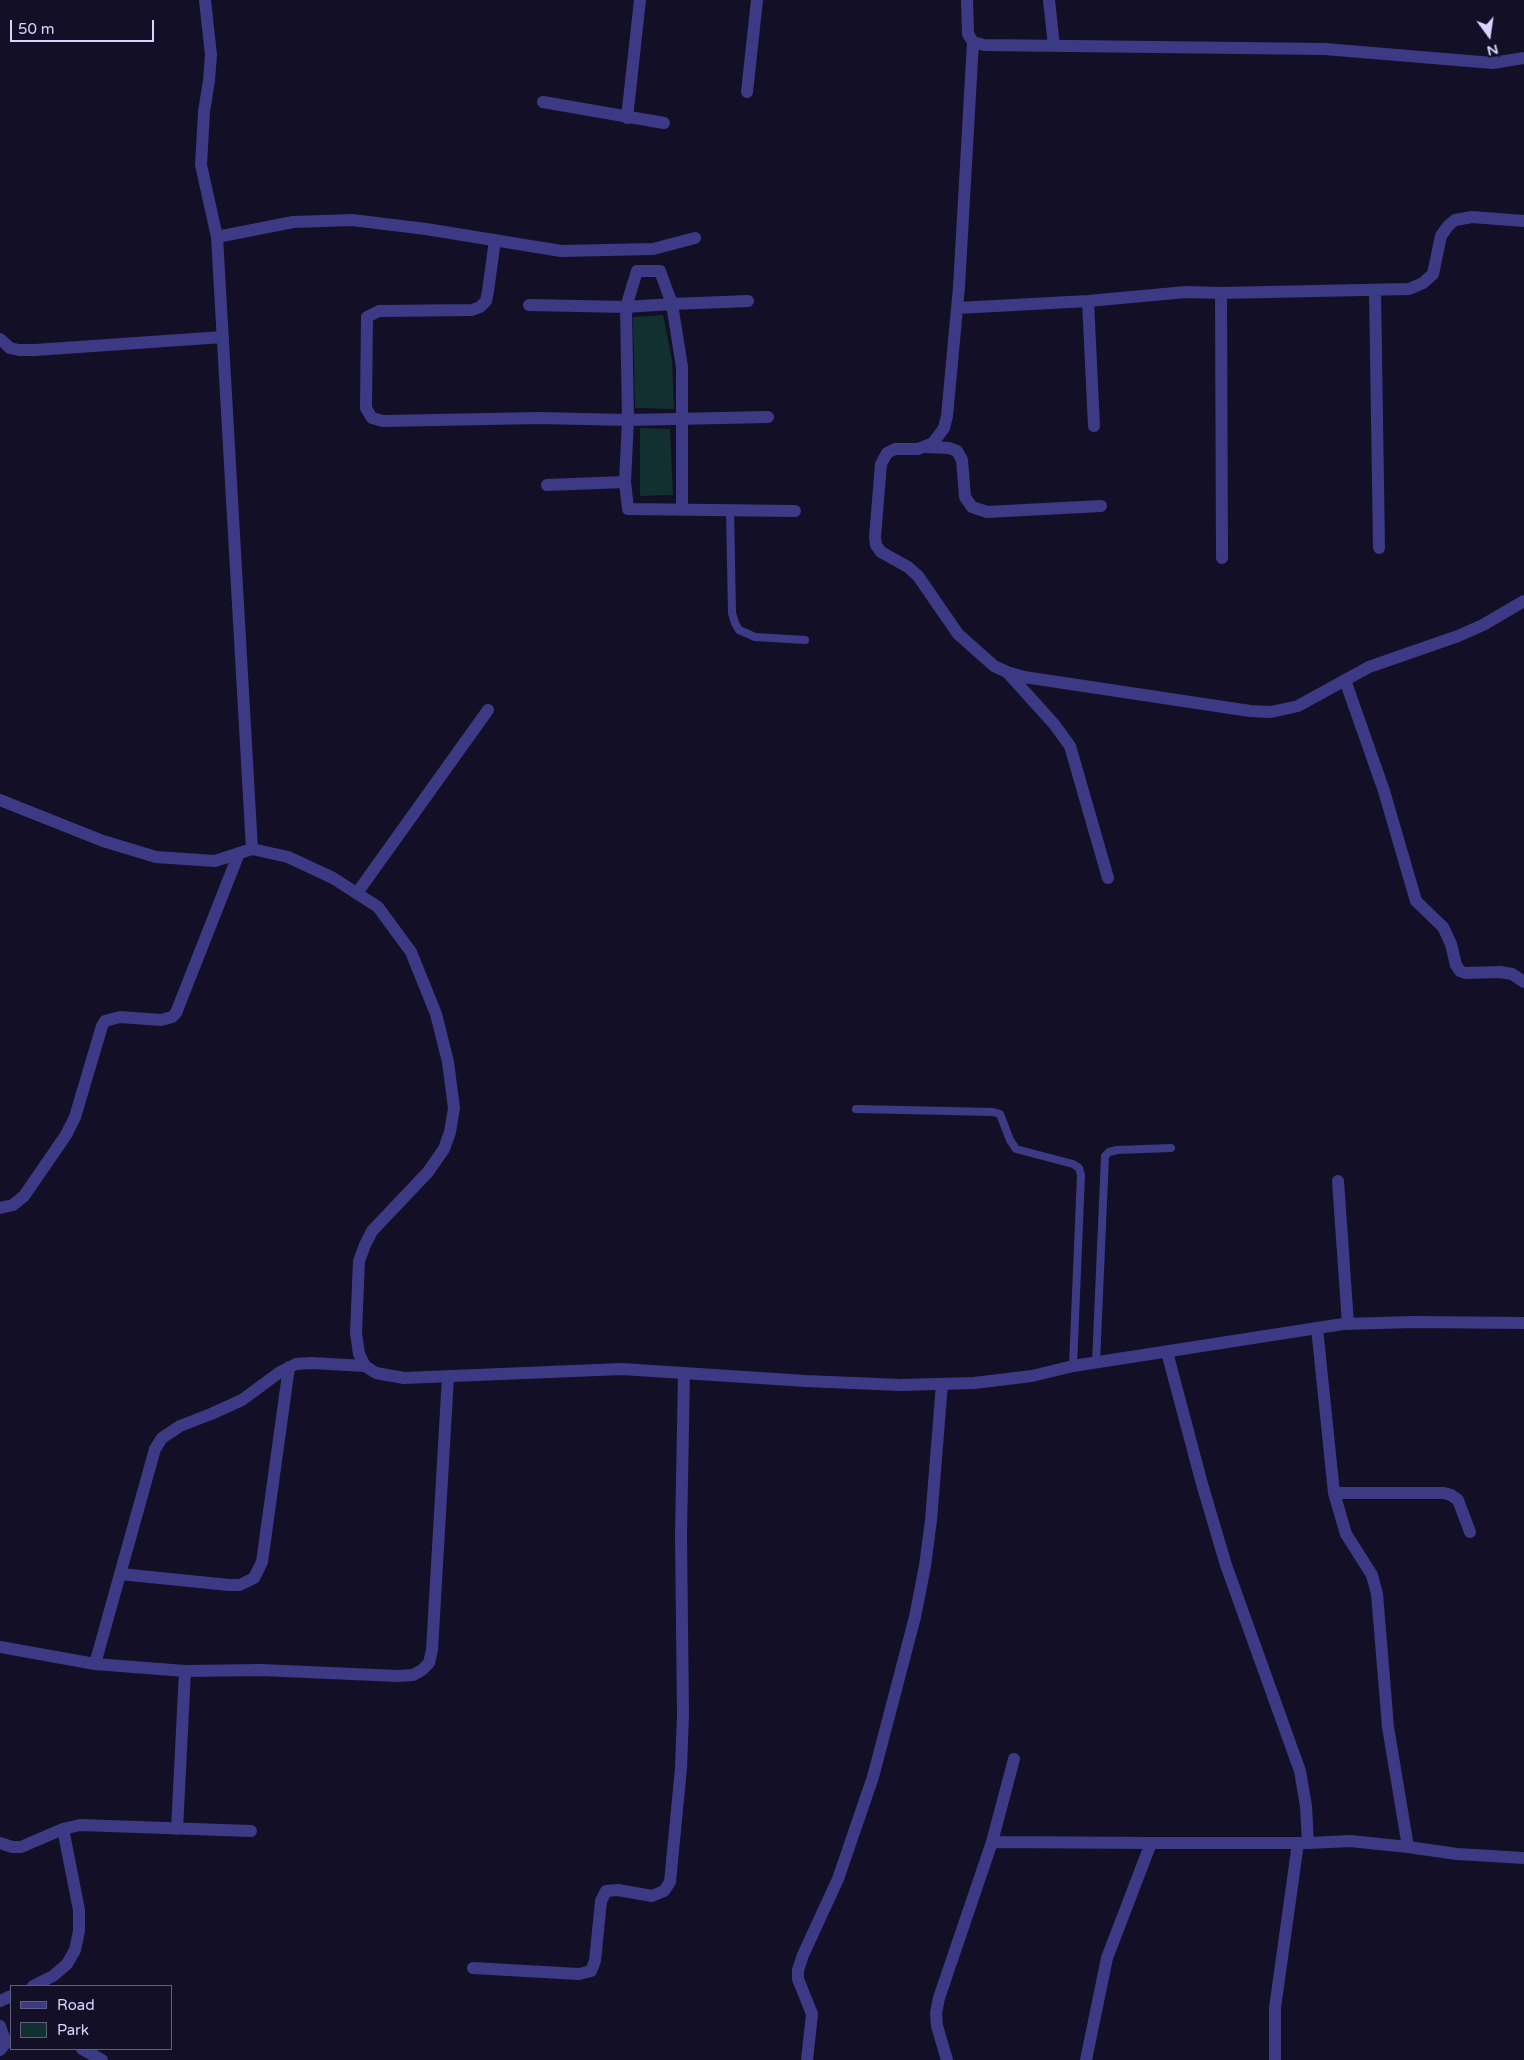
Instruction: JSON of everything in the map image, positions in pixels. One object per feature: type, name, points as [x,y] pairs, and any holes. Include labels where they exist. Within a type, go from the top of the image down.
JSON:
[{"type":"street","points":[[205,0],[211,55],[200,165],[206,197],[217,237],[252,849]]},
{"type":"street","points":[[627,118],[640,0]]},
{"type":"street","points":[[747,92],[757,0]]},
{"type":"street","points":[[925,447],[934,443],[944,428],[958,308],[973,42],[968,34],[966,0]]},
{"type":"street","points":[[1049,0],[1054,46]]},
{"type":"street","points":[[973,42],[984,45],[1325,48],[1493,63],[1524,58]]},
{"type":"street","points":[[543,102],[664,123]]},
{"type":"street","points":[[958,308],[1088,301],[1186,292],[1409,289],[1423,283],[1433,274],[1441,236],[1455,220],[1472,217],[1524,220]]},
{"type":"street","points":[[217,237],[293,222],[352,220],[561,251],[653,249],[695,238]]},
{"type":"street","points":[[495,240],[486,301],[480,307],[472,310],[379,311],[367,317],[366,408],[375,420],[539,418],[628,420],[768,417]]},
{"type":"street","points":[[652,271],[653,249]]},
{"type":"street","points":[[682,510],[682,367],[672,304],[660,271],[637,271],[626,306],[628,420],[625,482],[628,510],[795,511]]},
{"type":"street","points":[[1375,290],[1379,548]]},
{"type":"street","points":[[1221,293],[1222,558]]},
{"type":"street","points":[[529,305],[626,306],[748,301]]},
{"type":"street","points":[[1088,301],[1094,426]]},
{"type":"street","points":[[0,339],[10,348],[35,350],[223,337]]},
{"type":"street","points":[[1101,506],[987,512],[972,507],[965,497],[962,460],[957,451],[949,448],[925,447],[895,449],[887,454],[881,464],[876,545],[881,552],[908,567],[924,584],[958,634],[985,659],[1007,672],[1024,677],[1084,687],[1250,711],[1271,712],[1298,706],[1369,667],[1475,629],[1524,601]]},
{"type":"street","points":[[547,485],[625,482]]},
{"type":"street","points":[[1007,672],[1054,724],[1070,746],[1108,878]]},
{"type":"street","points":[[1345,680],[1384,791],[1416,901],[1443,927],[1451,944],[1456,965],[1460,971],[1465,973],[1500,972],[1512,974],[1524,982]]},
{"type":"street","points":[[357,893],[488,710]]},
{"type":"street","points":[[0,800],[103,841],[156,857],[215,861],[252,849],[288,856],[333,878],[378,907],[411,952],[436,1014],[448,1062],[454,1108],[450,1132],[444,1150],[428,1172],[372,1230],[359,1261],[356,1333],[359,1354],[365,1366],[376,1374],[404,1378],[622,1369],[901,1385],[974,1383],[1032,1376],[1073,1366],[1348,1324],[1524,1323]]},
{"type":"street","points":[[0,1208],[13,1205],[24,1196],[66,1135],[75,1117],[102,1026],[105,1022],[120,1017],[161,1020],[172,1017],[176,1013],[239,853]]},
{"type":"street","points":[[1338,1181],[1348,1324]]},
{"type":"street","points":[[1317,1328],[1334,1494],[1346,1534],[1372,1575],[1378,1594],[1388,1727],[1408,1847]]},
{"type":"street","points":[[1167,1352],[1202,1484],[1226,1565],[1300,1771],[1306,1806],[1303,1843],[1275,2008],[1275,2060]]},
{"type":"street","points":[[95,1664],[156,1449],[162,1438],[180,1426],[242,1400],[289,1367],[303,1363],[365,1366]]},
{"type":"street","points":[[120,1574],[229,1585],[240,1585],[254,1578],[262,1562],[289,1367]]},
{"type":"street","points":[[473,1968],[579,1974],[591,1970],[595,1961],[601,1901],[606,1892],[618,1890],[652,1896],[664,1892],[670,1882],[680,1778],[683,1715],[681,1535],[684,1373]]},
{"type":"street","points":[[0,1647],[95,1664],[185,1671],[261,1670],[398,1676],[413,1675],[422,1670],[428,1663],[432,1650],[448,1377]]},
{"type":"street","points":[[807,2060],[812,2014],[801,1987],[798,1970],[803,1954],[838,1879],[873,1777],[915,1617],[931,1520],[942,1384]]},
{"type":"street","points":[[1334,1494],[1451,1494],[1458,1500],[1470,1532]]},
{"type":"street","points":[[177,1829],[185,1671]]},
{"type":"street","points":[[947,2060],[936,2026],[939,1998],[992,1842],[1014,1759]]},
{"type":"street","points":[[0,1843],[12,1847],[21,1847],[63,1829],[80,1826],[251,1832]]},
{"type":"street","points":[[36,1985],[53,1976],[67,1964],[75,1950],[79,1931],[78,1910],[63,1829]]},
{"type":"street","points":[[992,1842],[1151,1844],[1350,1841],[1457,1854],[1524,1858]]},
{"type":"street","points":[[1086,2060],[1107,1958],[1151,1844]]},
{"type":"street","points":[[0,2026],[5,2044],[0,2050]]},
{"type":"street","points":[[84,2050],[102,2060]]},
{"type":"lane","points":[[730,510],[732,613],[735,623],[740,630],[755,636],[805,640]]},
{"type":"lane","points":[[856,1109],[994,1112],[1000,1114],[1010,1140],[1016,1149],[1073,1164],[1079,1168],[1081,1175],[1073,1366]]},
{"type":"lane","points":[[1096,1363],[1105,1156],[1109,1152],[1117,1150],[1171,1148]]},
{"type":"green space","points":[[663,315],[672,360],[674,409],[635,408],[633,317]]},
{"type":"green space","points":[[640,428],[670,429],[673,495],[640,496]]}]
